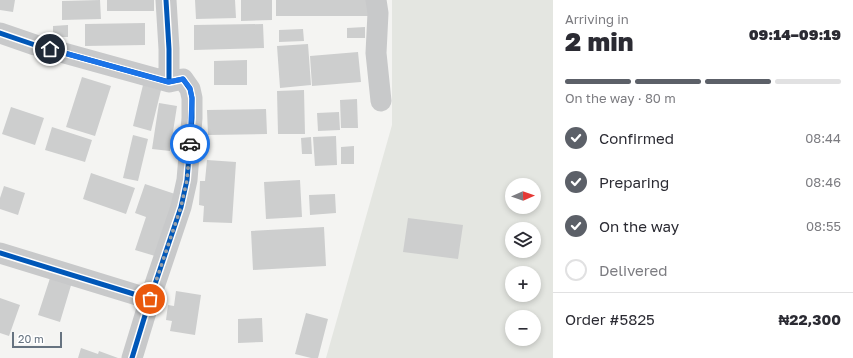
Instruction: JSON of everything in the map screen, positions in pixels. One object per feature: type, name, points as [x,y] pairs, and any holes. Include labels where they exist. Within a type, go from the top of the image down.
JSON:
[{"type":"street","points":[[166,0],[169,49],[168,82]]},
{"type":"street","points":[[376,0],[378,13],[376,53],[381,100]]},
{"type":"street","points":[[0,33],[35,45],[168,82],[183,79],[190,88],[192,98],[191,134],[187,180],[181,207],[132,358]]},
{"type":"street","points":[[0,253],[150,299]]},
{"type":"shaded area","points":[[392,0],[553,0],[553,358],[326,358],[392,125]]},
{"type":"building","points":[[0,0],[15,0],[13,12],[0,10]]},
{"type":"building","points":[[100,0],[101,19],[62,20],[62,1]]},
{"type":"building","points":[[107,0],[154,0],[154,11],[107,11]]},
{"type":"building","points":[[195,0],[235,0],[236,18],[196,19]]},
{"type":"building","points":[[241,0],[272,0],[272,20],[241,21]]},
{"type":"building","points":[[276,0],[368,0],[368,16],[276,16]]},
{"type":"building","points":[[145,23],[145,45],[85,46],[85,24]]},
{"type":"building","points":[[263,24],[264,48],[194,50],[194,25]]},
{"type":"building","points":[[68,25],[68,37],[53,37],[53,26]]},
{"type":"building","points":[[365,27],[365,38],[347,38],[347,28]]},
{"type":"building","points":[[303,29],[304,41],[279,42],[279,30]]},
{"type":"building","points":[[308,44],[311,85],[280,88],[277,46]]},
{"type":"building","points":[[358,52],[361,82],[312,86],[310,56]]},
{"type":"building","points":[[247,60],[247,85],[214,85],[214,61]]},
{"type":"building","points":[[82,77],[111,86],[95,136],[66,127]]},
{"type":"building","points":[[143,85],[161,90],[151,131],[133,126]]},
{"type":"building","points":[[304,90],[305,134],[278,134],[277,91]]},
{"type":"building","points":[[357,99],[358,128],[341,128],[340,100]]},
{"type":"building","points":[[159,103],[177,106],[170,151],[152,149]]},
{"type":"building","points":[[11,107],[44,118],[35,145],[2,134]]},
{"type":"building","points":[[266,109],[267,134],[208,135],[207,110]]},
{"type":"building","points":[[339,112],[340,130],[318,131],[317,113]]},
{"type":"building","points":[[52,127],[92,140],[85,162],[45,150]]},
{"type":"building","points":[[133,135],[148,139],[138,181],[123,178]]},
{"type":"building","points":[[336,136],[337,165],[315,166],[313,137]]},
{"type":"building","points":[[311,137],[312,154],[302,154],[301,138]]},
{"type":"building","points":[[354,146],[354,164],[341,164],[341,147]]},
{"type":"building","points":[[207,160],[236,162],[232,223],[203,222],[204,206],[199,205],[200,181],[205,181]]},
{"type":"building","points":[[91,173],[135,188],[126,214],[83,199]]},
{"type":"building","points":[[300,180],[302,217],[266,219],[264,182]]},
{"type":"building","points":[[145,184],[175,194],[155,256],[135,250],[146,217],[135,213]]},
{"type":"building","points":[[4,186],[25,193],[18,215],[0,209],[0,198]]},
{"type":"building","points":[[335,194],[336,213],[310,215],[309,195]]},
{"type":"building","points":[[408,218],[463,225],[458,259],[403,252]]},
{"type":"building","points":[[324,227],[326,266],[253,270],[251,231]]},
{"type":"building","points":[[51,275],[72,282],[60,322],[38,315]]},
{"type":"building","points":[[176,291],[201,295],[195,335],[170,331],[172,321],[166,320],[168,305],[174,306]]},
{"type":"building","points":[[0,298],[20,305],[9,336],[0,333]]},
{"type":"building","points":[[306,313],[328,319],[318,358],[295,354]]},
{"type":"building","points":[[262,318],[263,342],[238,343],[238,319]]},
{"type":"building","points":[[81,348],[98,354],[99,351],[118,358],[78,358]]},
{"type":"cycle path","points":[[132,358],[181,207],[187,180],[192,118],[192,98],[190,89],[183,79],[169,82],[169,49],[166,0]]},
{"type":"cycle path","points":[[0,33],[35,45],[169,82]]},
{"type":"cycle path","points":[[0,253],[150,299]]},
{"type":"way so far","points":[[150,299],[181,207],[187,180],[190,144]]},
{"type":"route","points":[[50,49],[168,82],[183,79],[190,88],[192,98],[190,144]]}]
